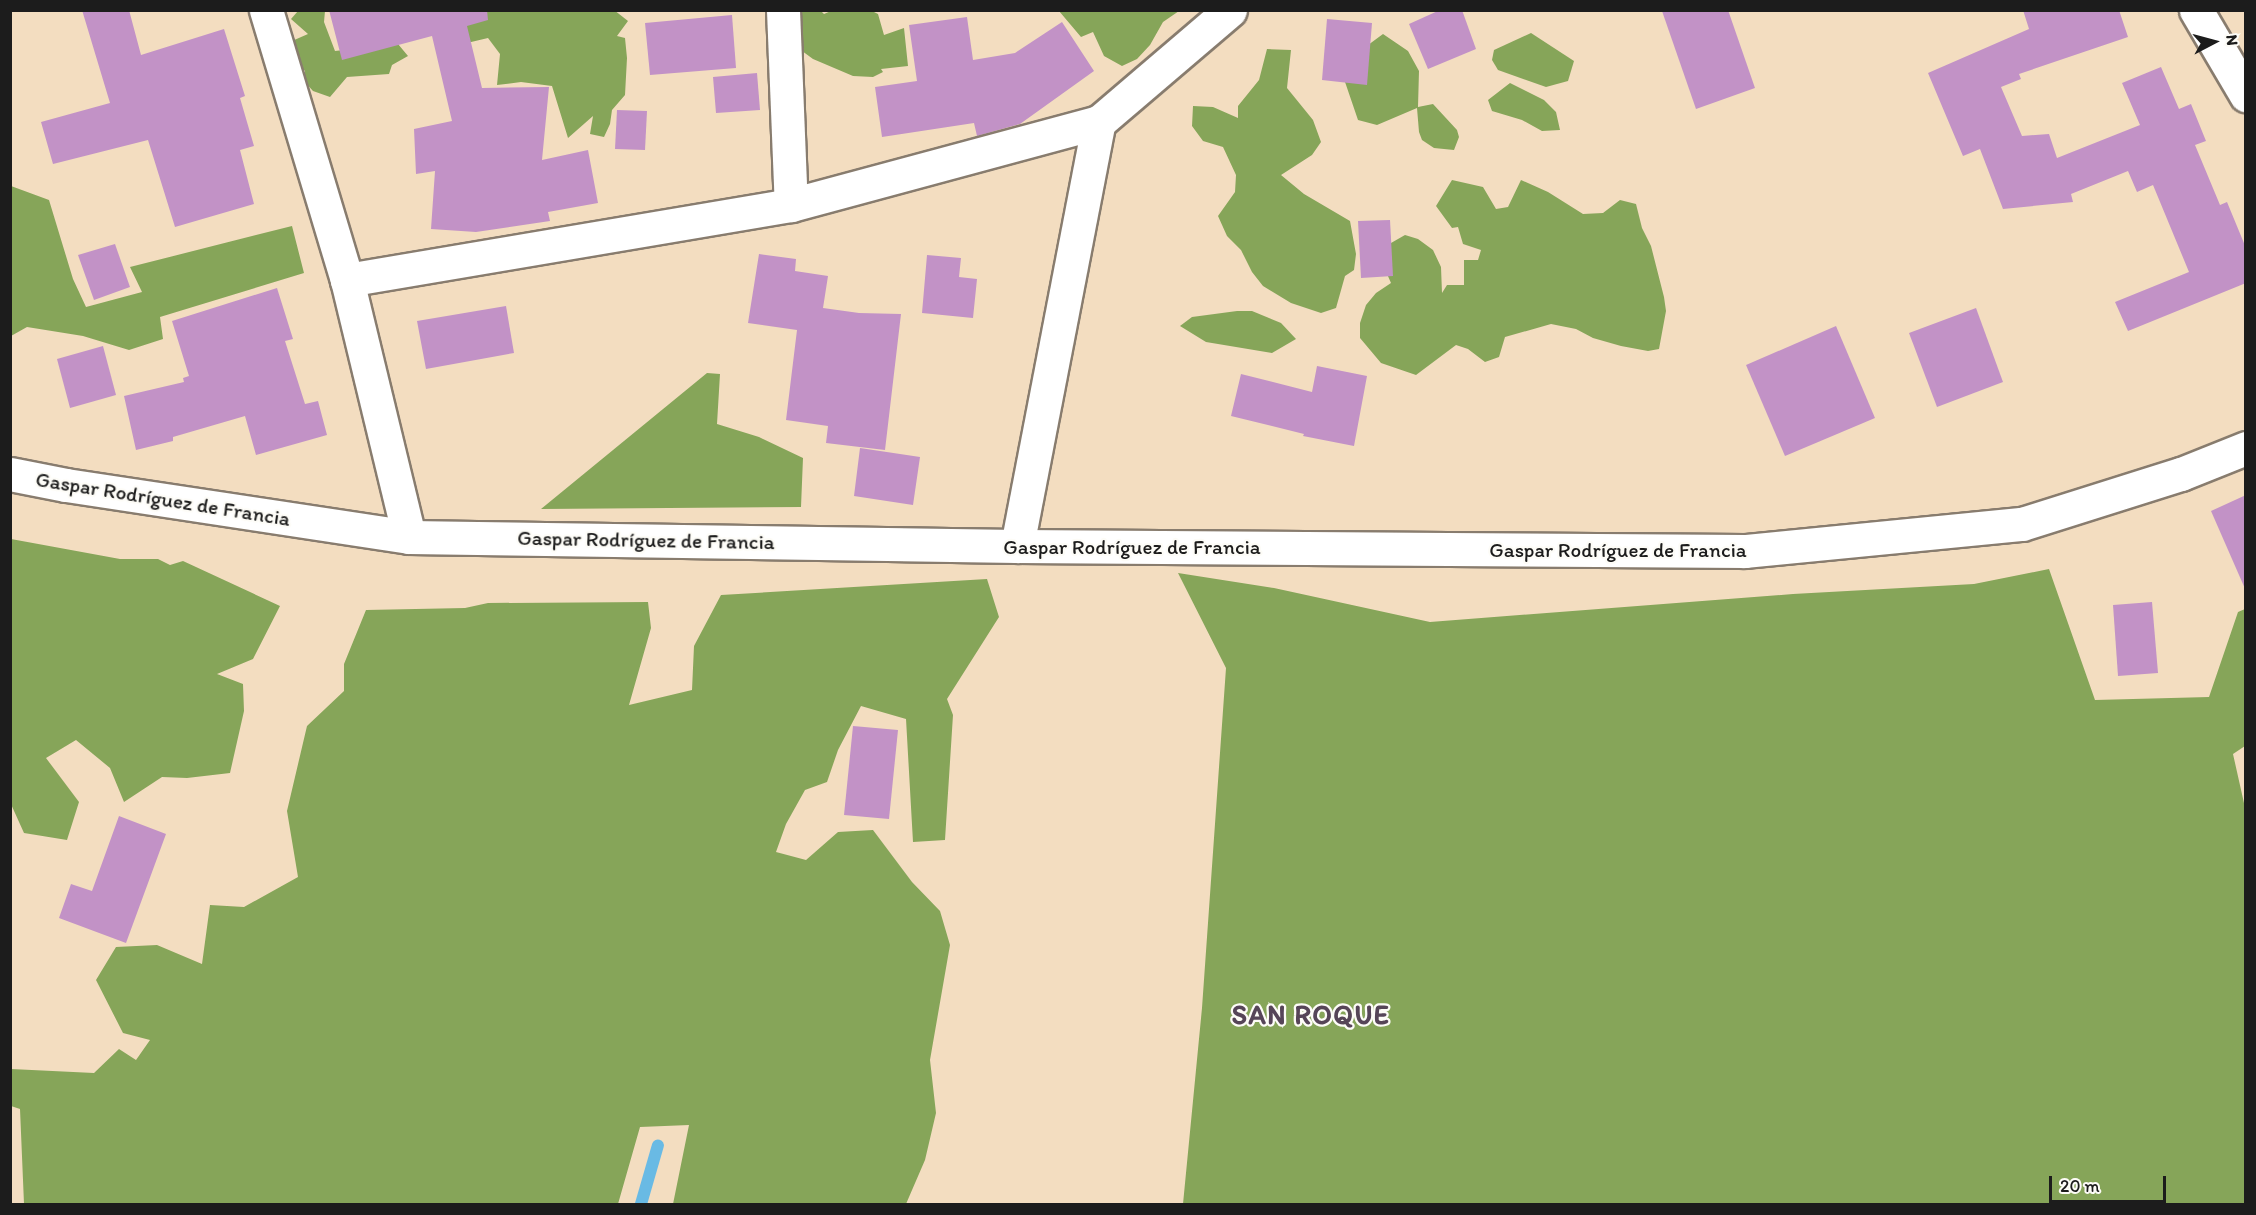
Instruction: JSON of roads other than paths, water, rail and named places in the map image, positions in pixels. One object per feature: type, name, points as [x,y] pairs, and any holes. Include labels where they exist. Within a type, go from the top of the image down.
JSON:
[{"type":"street","points":[[266,10],[347,280],[409,537]]},
{"type":"street","points":[[783,10],[791,205]]},
{"type":"street","points":[[347,280],[791,205],[1099,122],[1230,10]]},
{"type":"street","points":[[2196,10],[2246,95]]},
{"type":"street","points":[[1017,546],[1099,122]]},
{"type":"street","name":"Gaspar Rodríguez de Francia","points":[[10,474],[66,485],[409,537],[1017,546],[1745,551],[2022,524],[2181,474],[2246,448]]},
{"type":"waterway","points":[[641,1204],[658,1145]]},
{"type":"district","name":"SAN ROQUE","points":[[1311,1015]]}]
